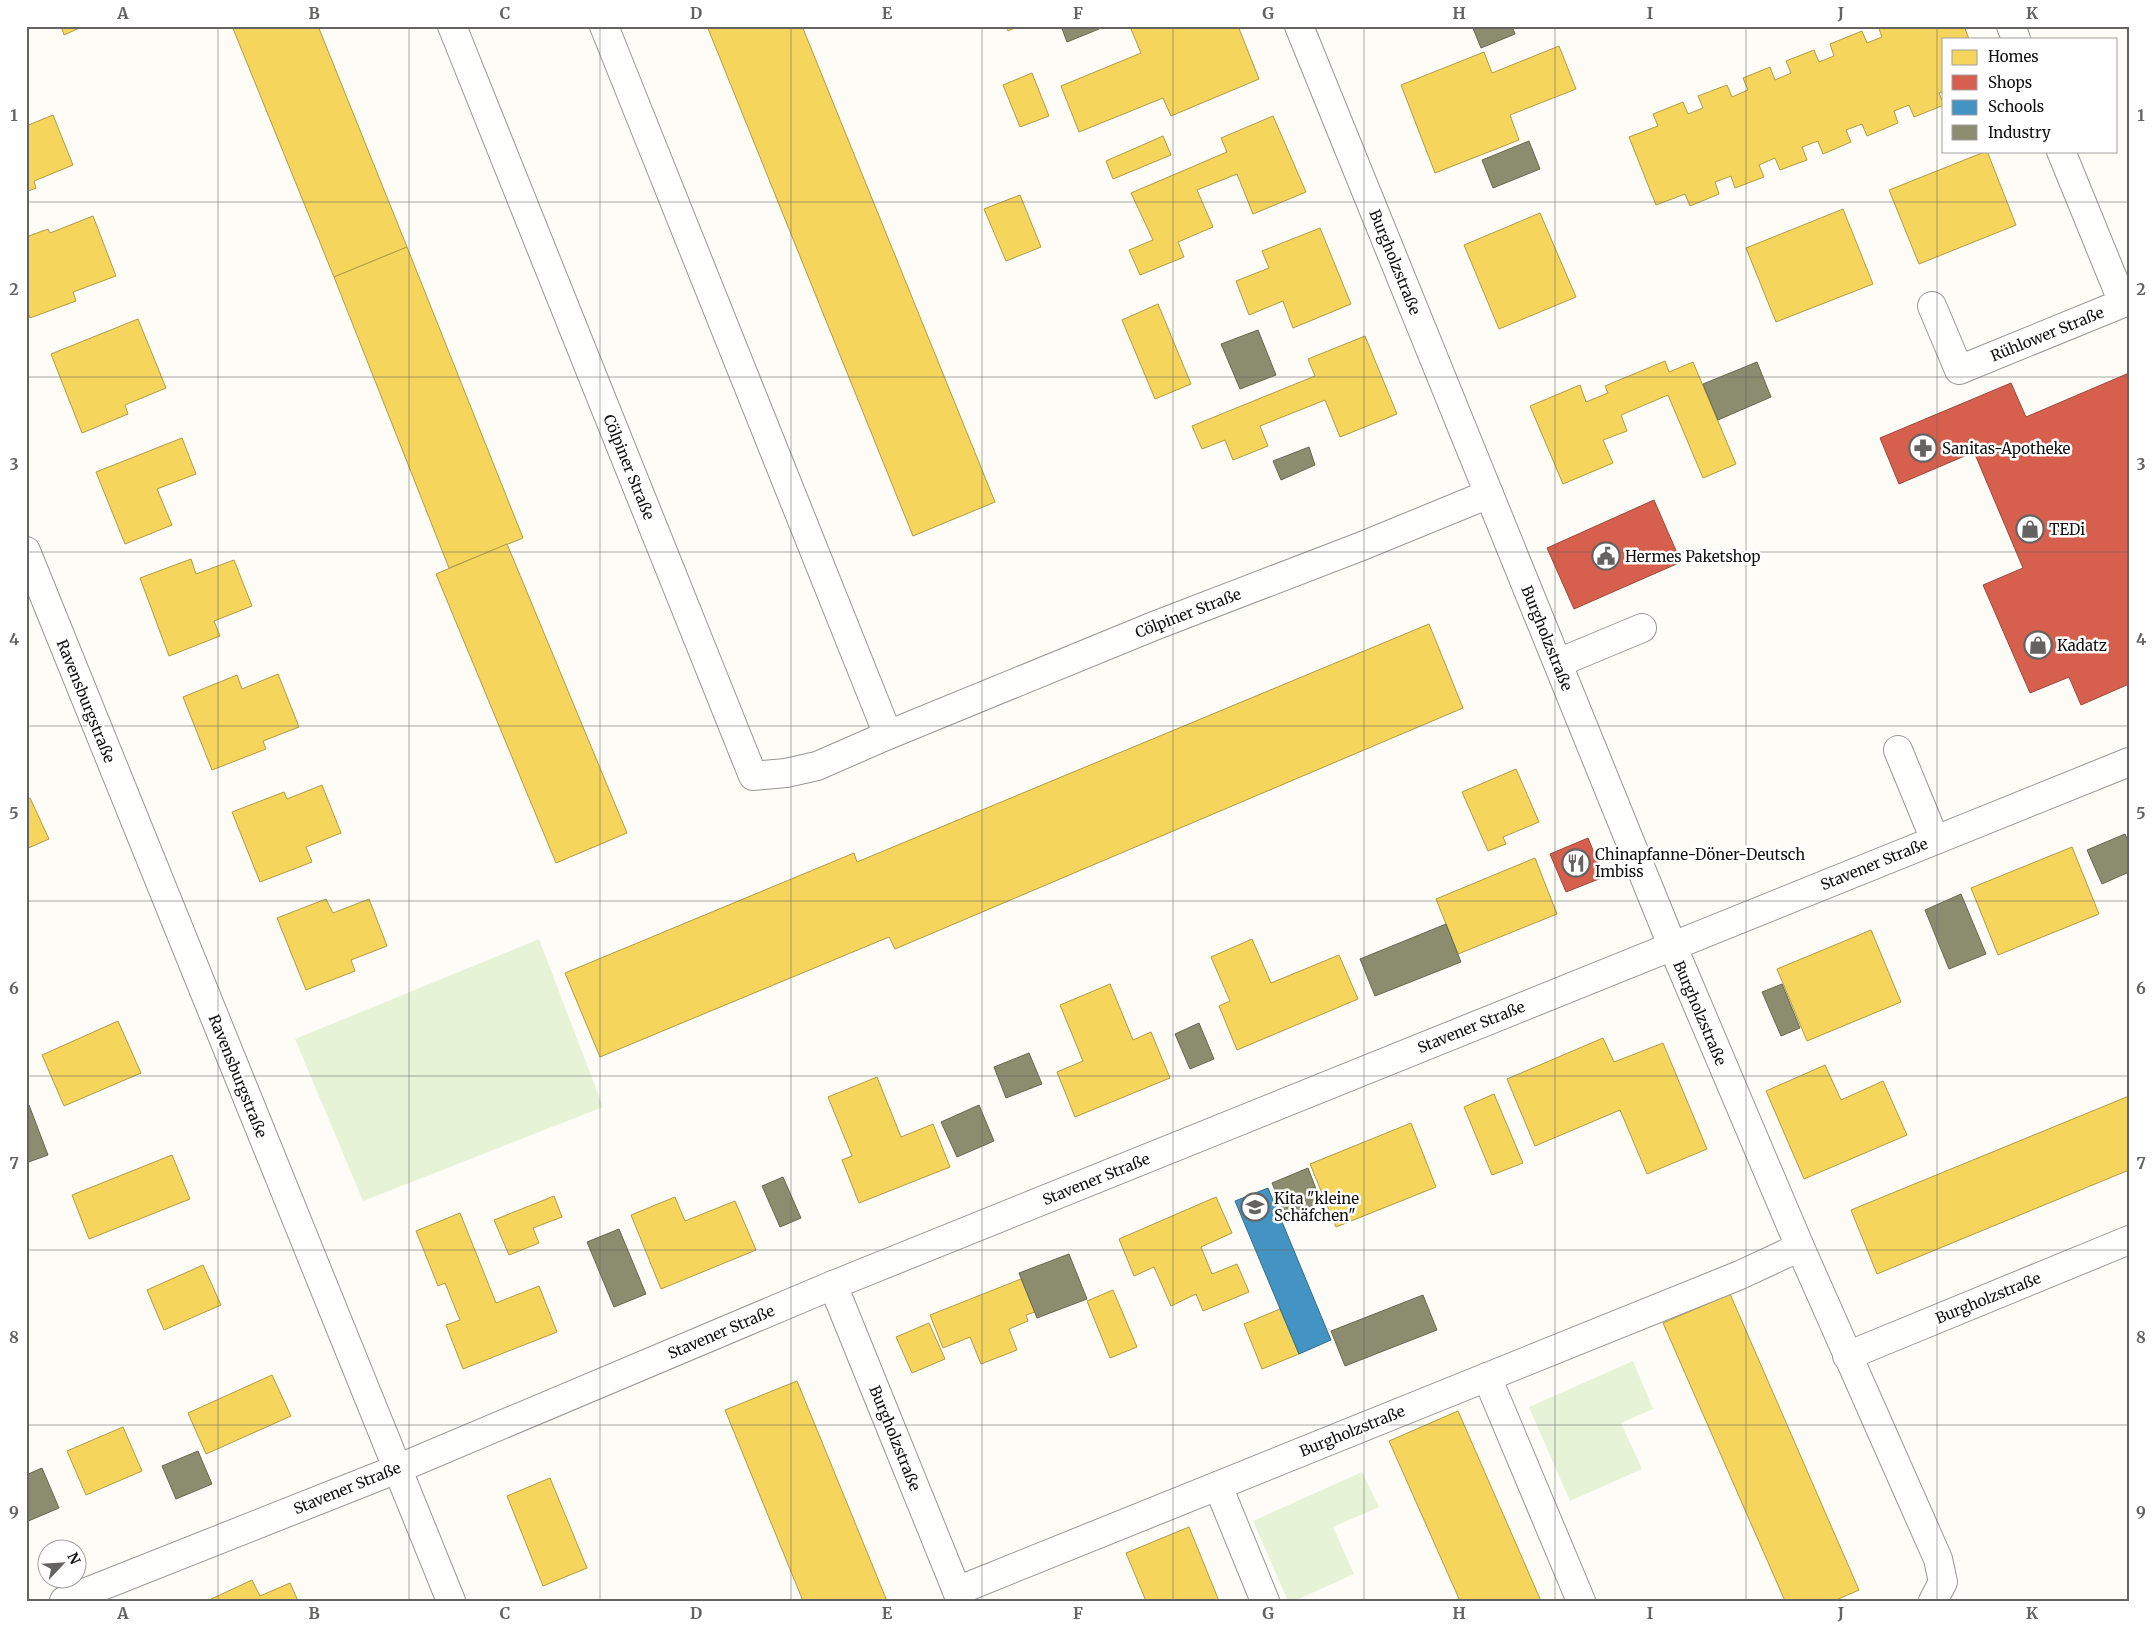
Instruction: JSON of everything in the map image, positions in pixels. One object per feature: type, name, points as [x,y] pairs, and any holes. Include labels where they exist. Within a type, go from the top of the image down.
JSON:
[{"type":"street","name":"Cölpiner Straße","points":[[452,26],[753,776],[786,773],[817,766],[1154,626],[1362,546],[1489,494]]},
{"type":"street","points":[[604,26],[888,735]]},
{"type":"street","name":"Burgholzstraße","points":[[1299,26],[1672,945],[1847,1356],[1938,1559],[1938,1591]]},
{"type":"street","points":[[2011,26],[2016,38]]},
{"type":"street","name":"Rühlower Straße","points":[[1932,306],[1959,370],[2123,304],[2061,152]]},
{"type":"street","name":"Ravensburgstraße","points":[[26,551],[451,1601]]},
{"type":"street","points":[[1558,663],[1642,628]]},
{"type":"street","points":[[1898,750],[1935,840]]},
{"type":"street","name":"Stavener Straße","points":[[64,1601],[396,1469],[833,1286],[1672,945],[2129,762]]},
{"type":"street","name":"Burgholzstraße","points":[[1847,1356],[2129,1240]]},
{"type":"street","name":"Burgholzstraße","points":[[833,1286],[959,1596],[1218,1486],[1740,1275],[1800,1247]]},
{"type":"street","points":[[1487,1377],[1581,1601]]},
{"type":"street","points":[[1218,1486],[1265,1601]]},
{"type":"green space","points":[[539,939],[603,1107],[363,1201],[295,1039]]},
{"type":"green space","points":[[1633,1361],[1653,1409],[1621,1423],[1642,1469],[1570,1501],[1529,1407]]},
{"type":"green space","points":[[1362,1472],[1379,1507],[1333,1527],[1354,1574],[1294,1601],[1288,1601],[1253,1521]]},
{"type":"building: Homes","points":[[61,26],[84,26],[64,35]]},
{"type":"building: Homes","points":[[232,26],[318,26],[407,247],[334,277]]},
{"type":"building: Homes","points":[[707,26],[802,26],[995,502],[913,536]]},
{"type":"building: Homes","points":[[1006,26],[1019,26],[1008,31]]},
{"type":"building: Homes","points":[[1138,26],[1238,26],[1259,79],[1171,116],[1163,98],[1079,132],[1061,86],[1141,53],[1131,29]]},
{"type":"building: Homes","points":[[1878,26],[1964,26],[1969,38],[1942,38],[1942,92],[1939,93],[1942,106],[1914,117],[1909,105],[1894,111],[1898,123],[1867,136],[1862,124],[1846,130],[1851,142],[1823,154],[1818,141],[1802,147],[1807,160],[1780,170],[1775,158],[1759,165],[1764,177],[1735,188],[1731,176],[1715,182],[1719,194],[1690,206],[1685,194],[1656,205],[1629,137],[1658,126],[1653,114],[1683,102],[1688,114],[1703,108],[1698,96],[1727,85],[1732,97],[1748,90],[1743,78],[1770,67],[1775,80],[1791,73],[1786,61],[1814,50],[1819,62],[1834,56],[1830,44],[1862,31],[1867,43],[1882,37]]},
{"type":"building: Homes","points":[[1559,46],[1576,89],[1510,115],[1519,140],[1435,173],[1401,85],[1484,52],[1492,73]]},
{"type":"building: Homes","points":[[1032,73],[1049,116],[1020,127],[1003,85]]},
{"type":"building: Homes","points":[[53,115],[73,165],[34,181],[36,188],[26,192],[26,126]]},
{"type":"building: Homes","points":[[1273,116],[1306,192],[1253,214],[1237,174],[1197,190],[1213,227],[1178,242],[1184,257],[1140,275],[1129,250],[1153,240],[1131,193],[1227,152],[1221,138]]},
{"type":"building: Homes","points":[[1163,136],[1171,155],[1113,179],[1106,161]]},
{"type":"building: Homes","points":[[1987,152],[2016,225],[1919,264],[1889,190]]},
{"type":"building: Homes","points":[[1020,195],[1041,247],[1006,261],[984,209]]},
{"type":"building: Homes","points":[[1843,209],[1873,284],[1776,322],[1746,248]]},
{"type":"building: Homes","points":[[1540,213],[1576,297],[1499,329],[1464,245]]},
{"type":"building: Homes","points":[[93,216],[116,276],[73,292],[76,301],[30,318],[26,309],[26,237],[48,229],[50,233]]},
{"type":"building: Homes","points":[[1320,228],[1351,304],[1293,328],[1283,301],[1249,315],[1236,281],[1269,268],[1262,251]]},
{"type":"building: Homes","points":[[407,247],[523,538],[449,568],[334,277]]},
{"type":"building: Homes","points":[[1158,304],[1191,384],[1155,399],[1122,320]]},
{"type":"building: Homes","points":[[138,319],[166,388],[125,405],[128,414],[82,433],[51,354]]},
{"type":"building: Homes","points":[[1365,336],[1397,414],[1340,437],[1325,400],[1260,426],[1268,446],[1233,460],[1225,440],[1202,449],[1192,426],[1315,376],[1308,359]]},
{"type":"building: Homes","points":[[1665,361],[1669,372],[1693,362],[1736,464],[1703,478],[1668,395],[1621,415],[1627,431],[1603,440],[1613,463],[1563,484],[1530,406],[1580,385],[1586,402],[1608,393],[1605,386]]},
{"type":"building: Homes","points":[[182,438],[196,474],[157,489],[172,525],[125,544],[96,472]]},
{"type":"building: Homes","points":[[507,544],[627,833],[556,863],[436,574]]},
{"type":"building: Homes","points":[[191,559],[196,574],[234,560],[252,606],[214,621],[220,636],[169,656],[140,578]]},
{"type":"building: Homes","points":[[1429,624],[1463,708],[895,949],[889,937],[600,1057],[565,973],[854,853],[857,862]]},
{"type":"building: Homes","points":[[278,674],[299,727],[263,741],[266,749],[212,770],[183,697],[237,675],[242,689]]},
{"type":"building: Homes","points":[[1516,769],[1539,822],[1503,837],[1506,844],[1488,851],[1462,792]]},
{"type":"building: Homes","points":[[322,785],[341,833],[306,847],[312,862],[260,882],[232,812],[284,792],[287,799]]},
{"type":"building: Homes","points":[[30,798],[49,839],[26,849],[26,799]]},
{"type":"building: Homes","points":[[2072,847],[2099,914],[1998,955],[1971,888]]},
{"type":"building: Homes","points":[[1535,858],[1557,914],[1458,954],[1436,899]]},
{"type":"building: Homes","points":[[326,899],[333,913],[369,899],[387,946],[351,960],[355,971],[306,990],[277,918]]},
{"type":"building: Homes","points":[[1871,930],[1901,1002],[1807,1041],[1777,969]]},
{"type":"building: Homes","points":[[1252,939],[1271,983],[1339,955],[1358,999],[1237,1050],[1219,1006],[1230,1001],[1211,957]]},
{"type":"building: Homes","points":[[1110,984],[1133,1040],[1151,1032],[1170,1078],[1075,1117],[1057,1072],[1083,1061],[1060,1005]]},
{"type":"building: Homes","points":[[118,1021],[141,1073],[64,1106],[42,1055]]},
{"type":"building: Homes","points":[[1603,1038],[1614,1062],[1663,1043],[1707,1149],[1647,1174],[1620,1110],[1535,1146],[1507,1079]]},
{"type":"building: Homes","points":[[1825,1065],[1841,1100],[1883,1081],[1907,1135],[1804,1179],[1766,1091]]},
{"type":"building: Homes","points":[[877,1077],[901,1137],[933,1124],[950,1167],[859,1203],[842,1160],[852,1156],[828,1097]]},
{"type":"building: Homes","points":[[1494,1094],[1523,1163],[1492,1175],[1464,1107]]},
{"type":"building: Homes","points":[[2129,1096],[2129,1170],[1877,1274],[1851,1210]]},
{"type":"building: Homes","points":[[1411,1123],[1436,1187],[1336,1227],[1310,1164]]},
{"type":"building: Homes","points":[[172,1155],[190,1199],[89,1239],[72,1195]]},
{"type":"building: Homes","points":[[554,1196],[562,1217],[533,1228],[539,1243],[509,1255],[494,1220]]},
{"type":"building: Homes","points":[[675,1197],[685,1221],[735,1201],[756,1250],[661,1289],[631,1215]]},
{"type":"building: Homes","points":[[1216,1197],[1232,1233],[1201,1247],[1212,1274],[1237,1264],[1249,1292],[1203,1311],[1196,1294],[1171,1306],[1154,1267],[1134,1276],[1119,1239]]},
{"type":"building: Homes","points":[[460,1213],[496,1303],[539,1286],[557,1332],[463,1369],[446,1325],[460,1320],[445,1283],[438,1286],[416,1231]]},
{"type":"building: Homes","points":[[203,1265],[221,1305],[164,1330],[147,1290]]},
{"type":"building: Homes","points":[[1021,1279],[1035,1312],[1026,1315],[1028,1321],[1009,1329],[1017,1350],[981,1364],[970,1337],[943,1348],[930,1315]]},
{"type":"building: Homes","points":[[1113,1290],[1137,1347],[1110,1358],[1087,1301]]},
{"type":"building: Homes","points":[[1730,1294],[1859,1590],[1834,1601],[1785,1601],[1663,1323]]},
{"type":"building: Homes","points":[[1280,1309],[1299,1354],[1262,1369],[1244,1324]]},
{"type":"building: Homes","points":[[929,1323],[945,1359],[912,1373],[896,1337]]},
{"type":"building: Homes","points":[[272,1375],[291,1416],[206,1454],[188,1413]]},
{"type":"building: Homes","points":[[797,1381],[887,1601],[803,1601],[725,1410]]},
{"type":"building: Homes","points":[[1458,1411],[1541,1601],[1460,1601],[1389,1441]]},
{"type":"building: Homes","points":[[123,1427],[142,1471],[86,1495],[67,1451]]},
{"type":"building: Homes","points":[[550,1478],[587,1568],[543,1586],[507,1496]]},
{"type":"building: Homes","points":[[1189,1527],[1219,1601],[1146,1601],[1126,1553]]},
{"type":"building: Homes","points":[[252,1580],[260,1596],[290,1583],[298,1601],[207,1601]]},
{"type":"building: Shops","points":[[2129,373],[2129,684],[2081,705],[2069,677],[2030,693],[1983,585],[2023,568],[1974,452],[1899,484],[1880,438],[2011,383],[2026,417]]},
{"type":"building: Shops","points":[[1654,500],[1681,562],[1574,609],[1547,548]]},
{"type":"building: Shops","points":[[1588,838],[1604,877],[1566,892],[1550,854]]},
{"type":"building: Schools","points":[[1268,1188],[1331,1340],[1299,1354],[1235,1201]]},
{"type":"building: Industry","points":[[1061,26],[1098,26],[1099,29],[1067,42]]},
{"type":"building: Industry","points":[[1472,26],[1512,26],[1515,34],[1481,48]]},
{"type":"building: Industry","points":[[1529,141],[1540,169],[1493,188],[1482,160]]},
{"type":"building: Industry","points":[[1258,330],[1276,375],[1240,389],[1221,344]]},
{"type":"building: Industry","points":[[1757,362],[1771,397],[1718,420],[1703,384]]},
{"type":"building: Industry","points":[[1309,447],[1315,465],[1281,480],[1273,461]]},
{"type":"building: Industry","points":[[2125,834],[2129,843],[2129,872],[2102,884],[2087,850]]},
{"type":"building: Industry","points":[[1961,894],[1986,954],[1949,969],[1925,910]]},
{"type":"building: Industry","points":[[1446,924],[1461,962],[1375,996],[1360,959]]},
{"type":"building: Industry","points":[[1782,984],[1800,1028],[1781,1036],[1762,992]]},
{"type":"building: Industry","points":[[1199,1023],[1214,1059],[1190,1069],[1175,1034]]},
{"type":"building: Industry","points":[[1029,1053],[1042,1084],[1006,1098],[994,1067]]},
{"type":"building: Industry","points":[[29,1105],[48,1155],[26,1163],[26,1106]]},
{"type":"building: Industry","points":[[979,1105],[994,1141],[957,1157],[941,1122]]},
{"type":"building: Industry","points":[[1308,1168],[1321,1202],[1286,1217],[1272,1183]]},
{"type":"building: Industry","points":[[783,1177],[801,1218],[780,1227],[762,1186]]},
{"type":"building: Industry","points":[[619,1229],[646,1294],[614,1307],[587,1242]]},
{"type":"building: Industry","points":[[1069,1254],[1087,1299],[1037,1318],[1019,1273]]},
{"type":"building: Industry","points":[[1423,1295],[1437,1330],[1345,1366],[1331,1331]]},
{"type":"building: Industry","points":[[198,1451],[212,1484],[176,1499],[162,1466]]},
{"type":"building: Industry","points":[[42,1468],[59,1508],[26,1522],[26,1475]]},
{"type":"place","name":"Sanitas-Apotheke","points":[[1923,448]]},
{"type":"place","name":"TEDi","points":[[2030,529]]},
{"type":"place","name":"Hermes Paketshop","points":[[1606,556]]},
{"type":"place","name":"Kadatz","points":[[2038,645]]},
{"type":"place","name":"Chinapfanne-Döner-Deutsch Imbiss","points":[[1576,863]]},
{"type":"place","name":"Kita \"kleine Schäfchen\"","points":[[1255,1207]]}]
